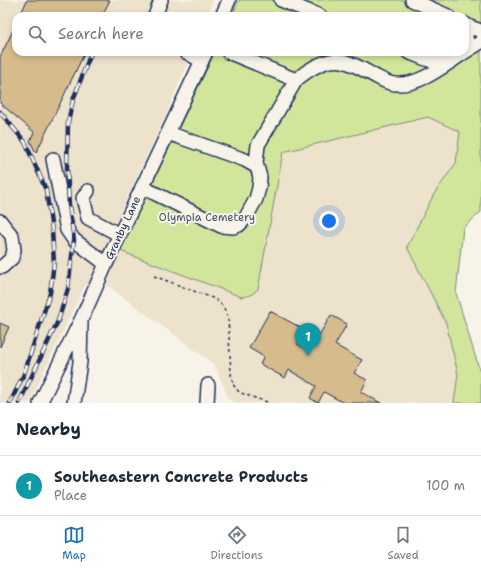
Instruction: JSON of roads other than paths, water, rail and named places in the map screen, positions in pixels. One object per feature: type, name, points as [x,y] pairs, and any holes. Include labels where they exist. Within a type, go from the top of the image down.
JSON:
[{"type":"street","points":[[156,12],[161,0]]},
{"type":"street","points":[[224,12],[229,0]]},
{"type":"street","points":[[281,0],[310,12]]},
{"type":"street","points":[[412,0],[439,12]]},
{"type":"street","points":[[469,26],[481,31]]},
{"type":"street","points":[[469,50],[481,42]]},
{"type":"street","points":[[238,56],[296,80]]},
{"type":"street","points":[[415,56],[434,66]]},
{"type":"street","points":[[233,156],[242,155],[251,151],[258,145],[296,80],[305,72],[320,64],[335,60],[344,61],[351,63],[387,82],[396,84],[418,80],[434,66],[447,63],[458,56]]},
{"type":"street","name":"Granby Lane","points":[[40,403],[82,318],[204,57]]},
{"type":"street","points":[[168,133],[245,160],[257,167]]},
{"type":"street","points":[[142,187],[221,226],[233,227],[239,225],[245,219],[256,199],[259,188],[260,177],[256,163],[258,145]]},
{"type":"street","points":[[53,159],[68,230],[74,240],[106,264]]},
{"type":"street","points":[[88,190],[83,198],[88,218],[120,235]]},
{"type":"street","points":[[0,222],[12,236],[14,250],[12,258],[0,267]]},
{"type":"street","points":[[74,403],[80,362],[82,318]]},
{"type":"street","points":[[207,403],[208,385]]},
{"type":"railway","points":[[19,403],[58,321],[68,289],[74,240],[69,205],[67,168],[68,122],[73,100],[90,56]]},
{"type":"railway","points":[[0,112],[25,142],[46,190],[52,230],[54,263],[50,293],[24,374],[10,403]]},
{"type":"place","name":"Southeastern Concrete Products","points":[[308,356]]},
{"type":"park label","name":"Olympia Cemetery","points":[[207,217]]}]
